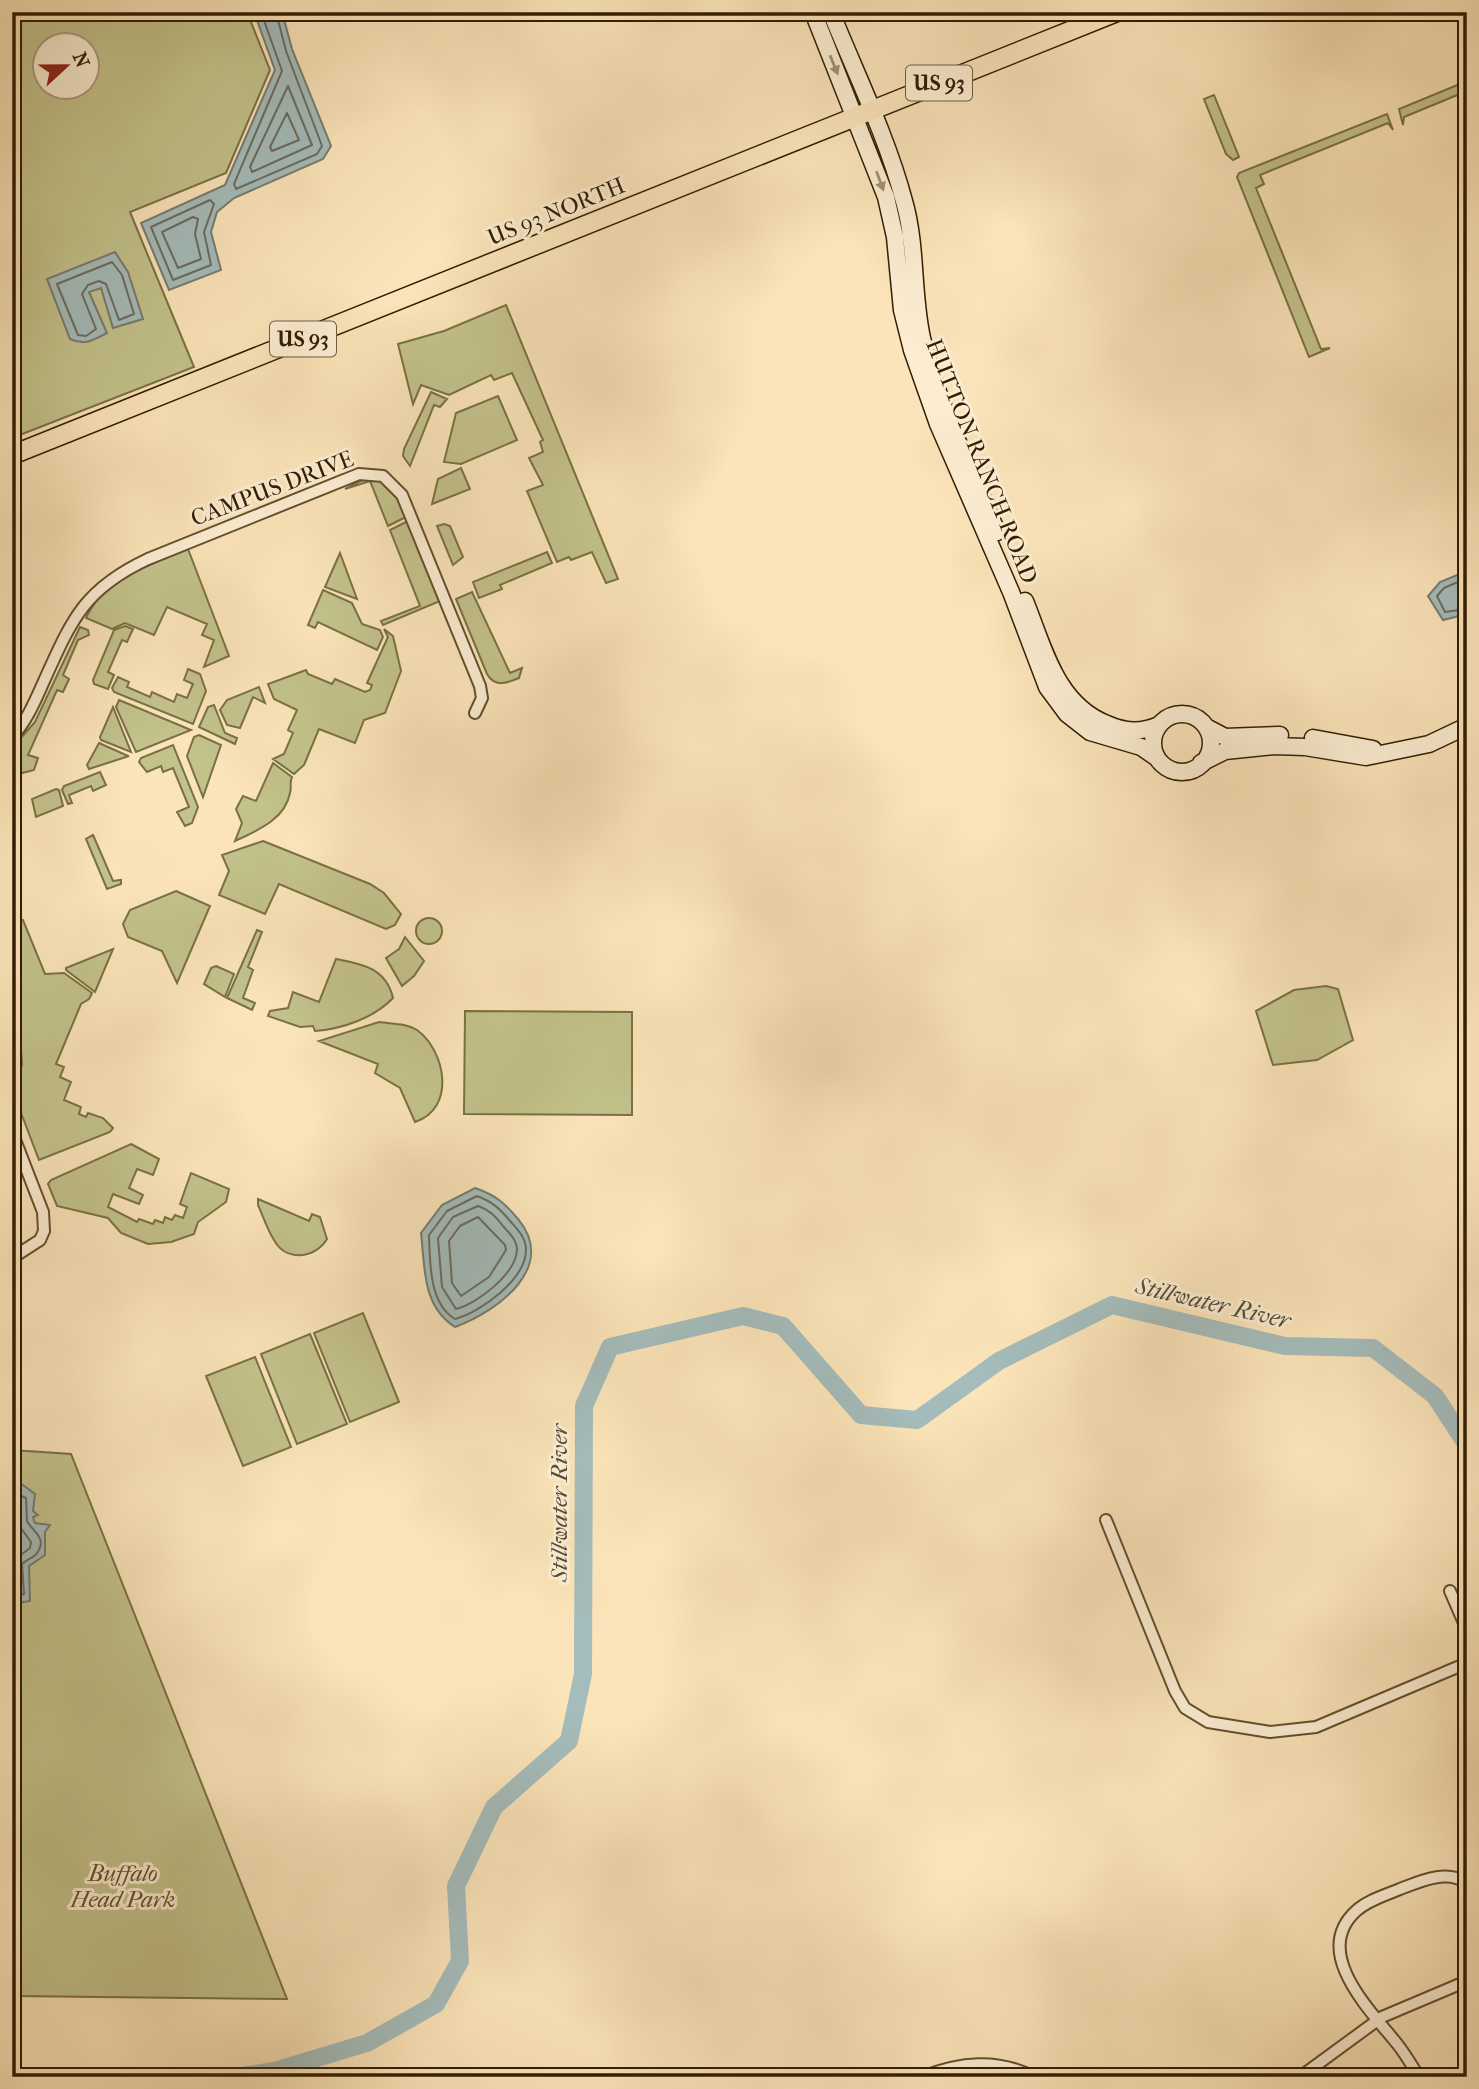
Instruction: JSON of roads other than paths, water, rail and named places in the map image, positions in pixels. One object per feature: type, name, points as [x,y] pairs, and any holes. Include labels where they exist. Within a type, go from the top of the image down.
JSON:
[{"type":"main road","points":[[813,12],[862,114]]},
{"type":"main road","points":[[831,12],[862,114]]},
{"type":"main road","name":"US 93 NORTH","points":[[12,455],[1117,12]]},
{"type":"main road","name":"HUTTON RANCH ROAD","points":[[862,114],[906,209],[919,318],[930,365],[1057,681],[1080,709],[1103,723],[1133,731],[1159,724]]},
{"type":"main road","name":"HUTTON RANCH ROAD","points":[[862,114],[891,216],[902,310],[912,350],[938,424],[1011,592],[1047,687],[1057,703],[1090,732],[1141,747],[1157,758]]},
{"type":"main road","points":[[1382,752],[1312,737],[1225,737],[1206,727],[1199,719],[1183,714],[1174,715],[1159,724],[1153,741],[1157,758],[1166,767],[1182,771],[1225,751],[1256,747],[1305,747],[1366,757],[1429,744],[1467,726]]},
{"type":"main road","points":[[1201,764],[1211,744],[1206,727]]},
{"type":"street","name":"CAMPUS DRIVE","points":[[12,737],[30,712],[81,606],[125,569],[359,474],[383,475],[406,503],[480,686],[482,698],[475,713]]},
{"type":"street","points":[[12,1132],[44,1222],[40,1240],[12,1258]]},
{"type":"street","points":[[1106,1520],[1175,1691],[1185,1708],[1208,1721],[1270,1732],[1316,1727],[1467,1663]]},
{"type":"street","points":[[1451,1591],[1467,1630]]},
{"type":"street","points":[[1419,2077],[1349,1980],[1343,1965],[1340,1941],[1350,1918],[1377,1898],[1434,1878],[1457,1878],[1467,1884]]},
{"type":"street","points":[[1300,2077],[1377,2020],[1414,2001],[1467,1981]]},
{"type":"street","points":[[922,2077],[973,2063],[1005,2066],[1034,2077]]},
{"type":"water","points":[[254,12],[282,12],[292,49],[331,146],[323,159],[234,198],[217,212],[211,232],[221,270],[169,290],[141,223],[225,185],[275,70]]},
{"type":"water","points":[[115,252],[128,272],[143,319],[113,328],[101,288],[89,292],[107,333],[85,342],[70,339],[47,279]]},
{"type":"water","points":[[1467,571],[1467,614],[1443,620],[1428,596],[1440,582]]},
{"type":"water","points":[[475,1188],[499,1200],[518,1219],[529,1237],[531,1254],[527,1270],[518,1285],[489,1310],[455,1327],[436,1308],[431,1297],[425,1273],[421,1233],[442,1205]]},
{"type":"water","points":[[23,1485],[35,1494],[33,1511],[38,1515],[33,1517],[35,1523],[50,1525],[45,1532],[45,1555],[29,1566],[30,1601],[12,1604],[12,1486]]},
{"type":"waterway","name":"Stillwater River","points":[[236,2077],[274,2071],[367,2043],[436,2004],[460,1961],[456,1886],[494,1807],[569,1741],[583,1674],[584,1406],[610,1347],[743,1316],[783,1326],[861,1415],[917,1420],[999,1361],[1112,1305],[1285,1346],[1373,1348],[1435,1396],[1467,1445]]},
{"type":"park label","name":"Buffalo Head Park","points":[[123,1886]]}]
